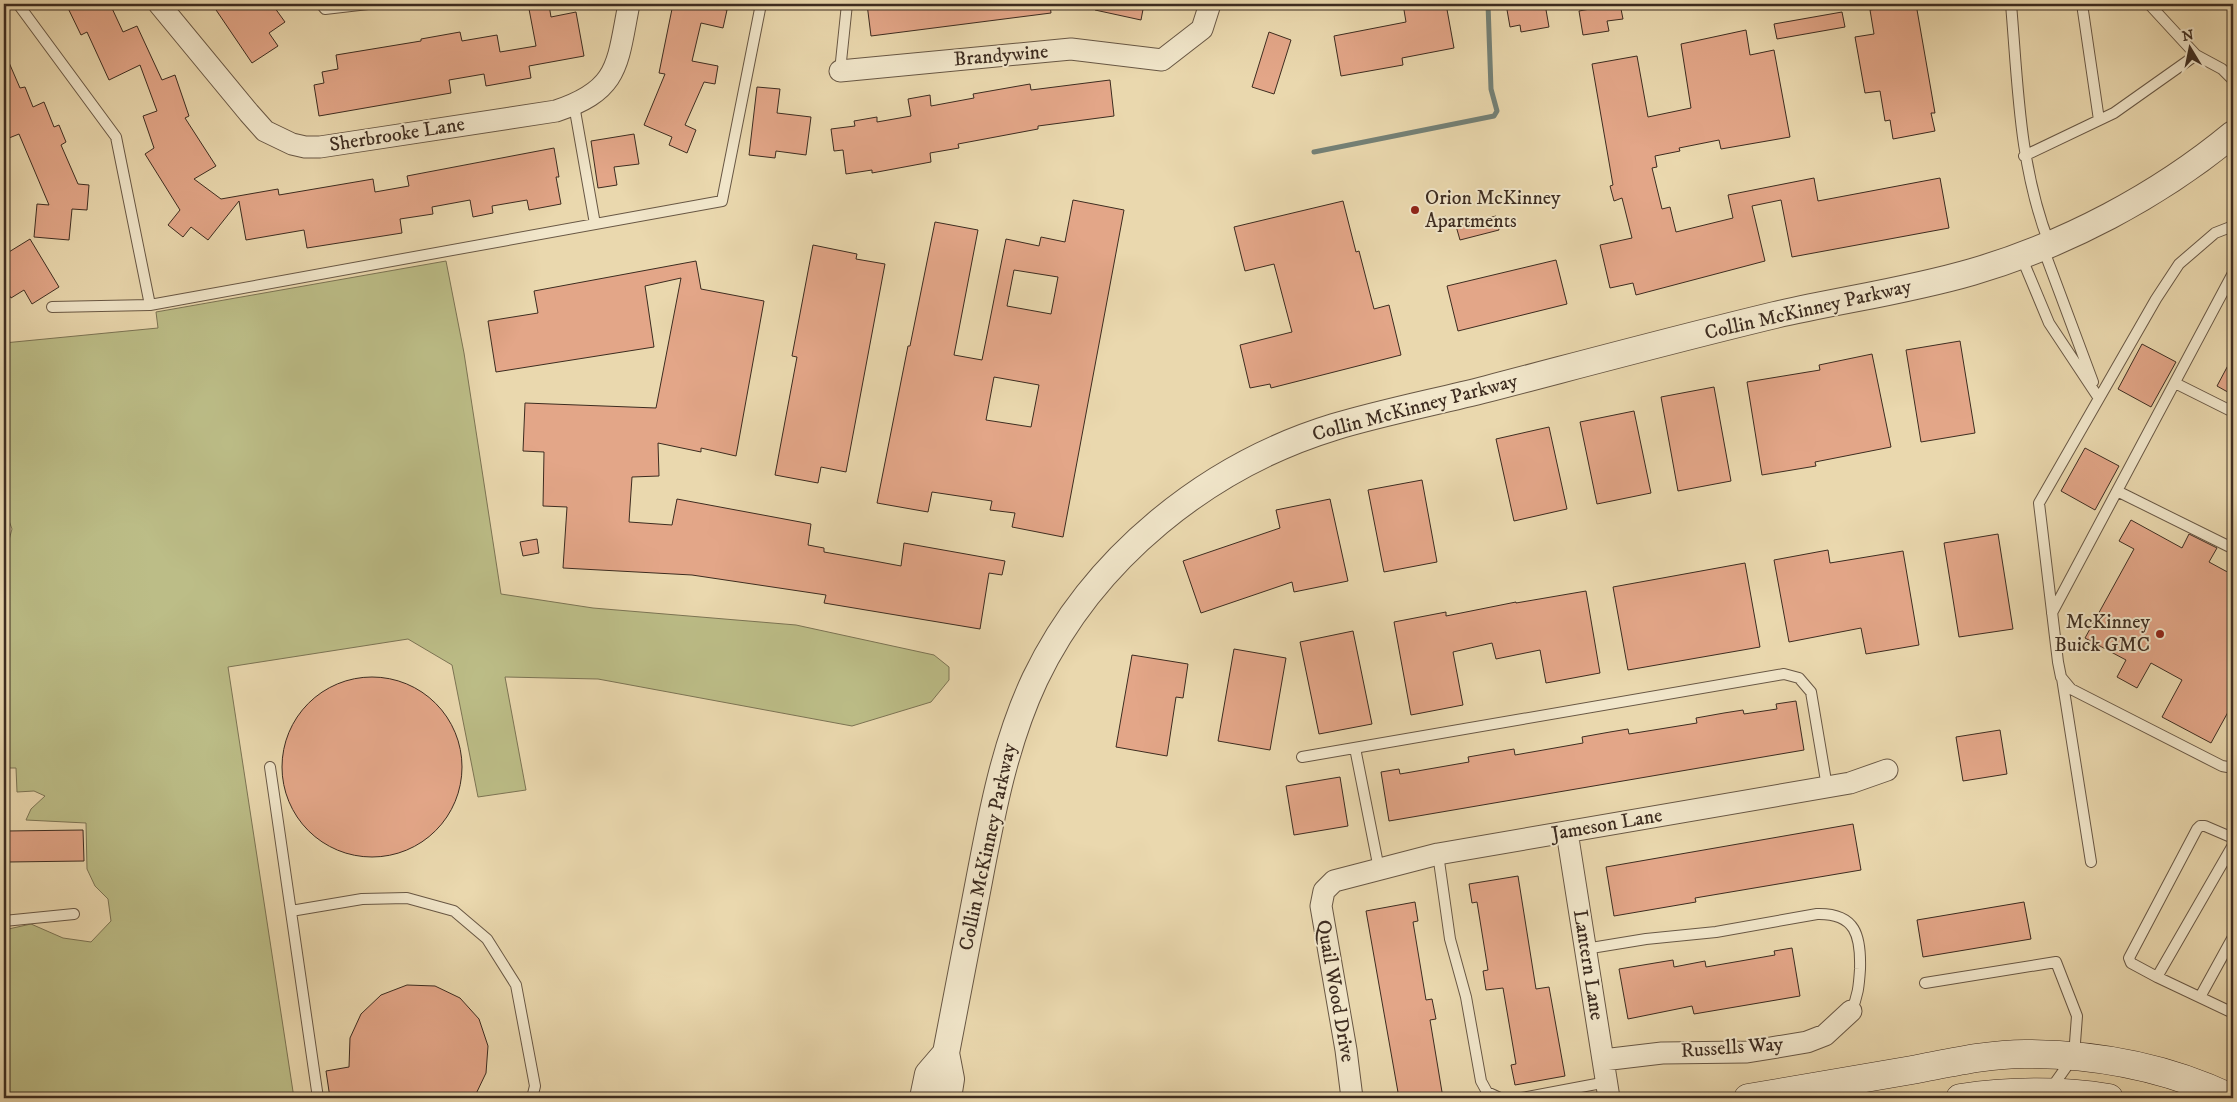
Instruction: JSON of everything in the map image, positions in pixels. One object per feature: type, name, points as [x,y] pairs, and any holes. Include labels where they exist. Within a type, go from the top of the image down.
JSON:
[{"type":"main road","points":[[1748,1098],[1978,1058],[2024,1054],[2074,1056],[2143,1066],[2186,1080],[2231,1098]]},
{"type":"main road","points":[[1968,1097],[1981,1085],[2032,1082],[2048,1078],[2074,1056]]},
{"type":"main road","points":[[1968,1097],[2048,1093],[2109,1098]]},
{"type":"street","name":"Sherbrooke Lane","points":[[159,4],[265,131],[292,144],[305,147],[337,144],[556,111],[574,105],[594,94],[608,80],[615,68],[629,4]]},
{"type":"street","name":"Brandywine","points":[[840,71],[1071,50],[1162,60],[1202,29],[1210,4]]},
{"type":"street","name":"Collin McKinney Parkway","points":[[948,1098],[951,1079],[946,1053],[999,782],[1026,699],[1037,675],[1064,629],[1096,585],[1124,553],[1163,518],[1188,499],[1242,465],[1271,451],[1335,427],[1751,321],[1970,273],[2037,249],[2136,201],[2183,171],[2233,134]]},
{"type":"street","name":"Jameson Lane","points":[[1327,885],[1334,881],[1438,854],[1827,787],[1864,779],[1887,770]]},
{"type":"street","name":"Lantern Lane","points":[[1567,832],[1608,1090]]},
{"type":"street","name":"Quail Wood Drive","points":[[1327,885],[1322,898],[1322,913],[1346,1050],[1352,1098]]},
{"type":"street","name":"Russells Way","points":[[1603,1060],[1662,1053],[1747,1052],[1807,1042],[1825,1035],[1851,1011]]},
{"type":"street","name":"Collin McKinney Parkway","points":[[923,1098],[928,1074],[946,1053]]},
{"type":"lane","points":[[18,4],[116,137],[150,305]]},
{"type":"lane","points":[[320,4],[325,9],[368,4]]},
{"type":"lane","points":[[52,307],[150,305],[722,201],[760,4]]},
{"type":"lane","points":[[840,71],[847,4]]},
{"type":"lane","points":[[2010,4],[2024,156],[2036,210],[2037,249],[2049,323],[2098,397]]},
{"type":"lane","points":[[2082,4],[2099,120]]},
{"type":"lane","points":[[2149,4],[2196,55],[2222,69],[2233,80]]},
{"type":"lane","points":[[2024,156],[2114,113],[2196,55]]},
{"type":"lane","points":[[574,105],[595,224]]},
{"type":"lane","points":[[2091,862],[2062,677],[2058,662],[2038,504],[2098,397],[2179,264],[2215,233],[2233,226]]},
{"type":"lane","points":[[2037,249],[2098,397]]},
{"type":"lane","points":[[2052,614],[2233,274]]},
{"type":"lane","points":[[2175,383],[2233,412]]},
{"type":"lane","points":[[2117,491],[2230,547],[2233,540]]},
{"type":"lane","points":[[1302,757],[1790,674],[1799,678],[1812,692],[1827,787]]},
{"type":"lane","points":[[2062,677],[2071,689],[2222,766],[2233,768]]},
{"type":"lane","points":[[1355,748],[1379,869]]},
{"type":"lane","points":[[270,767],[318,1098]]},
{"type":"lane","points":[[2233,838],[2205,826],[2200,826],[2129,958],[2131,963],[2157,977],[2233,1013]]},
{"type":"lane","points":[[2157,977],[2233,845]]},
{"type":"lane","points":[[1438,854],[1450,939],[1466,997],[1481,1081],[1487,1092],[1500,1098]]},
{"type":"lane","points":[[291,911],[362,899],[407,898],[454,911],[487,939],[516,985],[535,1086],[532,1098]]},
{"type":"lane","points":[[4,921],[74,914]]},
{"type":"lane","points":[[1585,949],[1646,939],[1716,932],[1816,914],[1832,915],[1846,922],[1856,933],[1860,944],[1858,996],[1851,1011]]},
{"type":"lane","points":[[2200,997],[2233,937]]},
{"type":"lane","points":[[1925,983],[2056,962],[2077,1016],[2074,1056],[2048,1093]]},
{"type":"lane","points":[[1522,1098],[1608,1090]]},
{"type":"green space","points":[[446,261],[464,353],[501,594],[593,608],[796,625],[934,655],[949,667],[949,680],[931,702],[852,726],[598,679],[505,677],[526,790],[478,797],[452,665],[408,639],[228,667],[294,1098],[4,1098],[4,930],[31,924],[63,938],[91,942],[111,921],[108,899],[95,886],[87,869],[86,823],[26,820],[31,809],[45,796],[34,791],[17,792],[16,768],[4,768],[4,558],[12,529],[4,507],[4,343],[158,328],[156,312]]},
{"type":"building","points":[[66,4],[110,4],[123,32],[137,26],[162,80],[175,75],[189,116],[185,118],[216,166],[194,179],[221,199],[278,189],[279,195],[373,179],[375,192],[409,186],[407,176],[554,148],[559,177],[556,177],[561,204],[529,210],[527,200],[492,206],[493,213],[473,217],[470,200],[432,207],[433,214],[400,219],[402,233],[307,248],[304,230],[246,240],[239,201],[208,240],[191,227],[183,237],[168,225],[180,210],[145,154],[154,148],[143,116],[157,111],[140,65],[109,80],[87,32],[81,35]]},
{"type":"building","points":[[212,4],[272,4],[285,22],[269,33],[278,46],[252,63]]},
{"type":"building","points":[[673,4],[718,4],[717,8],[727,10],[723,28],[701,23],[692,61],[718,66],[715,84],[704,82],[685,125],[696,130],[687,153],[669,145],[672,137],[644,125],[665,74],[659,73]]},
{"type":"building","points":[[867,4],[1050,4],[1051,13],[871,36]]},
{"type":"building","points":[[1096,4],[1144,4],[1141,20],[1095,10]]},
{"type":"building","points":[[1403,4],[1446,4],[1454,48],[1402,58],[1403,65],[1341,76],[1334,36],[1406,22]]},
{"type":"building","points":[[1506,4],[1545,4],[1549,27],[1521,32],[1520,25],[1510,27]]},
{"type":"building","points":[[1589,4],[1620,4],[1623,19],[1607,21],[1609,31],[1583,35],[1579,11],[1590,9]]},
{"type":"building","points":[[1916,4],[1935,113],[1931,113],[1935,131],[1893,139],[1890,120],[1885,121],[1880,91],[1865,93],[1855,37],[1874,34],[1870,10]]},
{"type":"building","points":[[549,5],[551,17],[576,12],[584,56],[529,66],[531,78],[486,86],[484,74],[449,80],[451,93],[319,116],[314,85],[324,83],[322,72],[338,69],[336,55],[421,41],[421,39],[460,32],[462,41],[497,35],[500,52],[536,46],[529,9]]},
{"type":"building","points":[[1842,12],[1845,27],[1777,39],[1774,24]]},
{"type":"building","points":[[1746,30],[1750,55],[1774,50],[1790,137],[1721,149],[1719,140],[1679,148],[1680,151],[1655,156],[1657,167],[1652,168],[1662,209],[1670,207],[1676,232],[1733,218],[1728,195],[1814,178],[1818,201],[1940,178],[1949,228],[1792,257],[1781,200],[1752,206],[1765,261],[1636,295],[1633,283],[1610,288],[1600,245],[1632,238],[1622,198],[1614,201],[1610,186],[1613,185],[1592,64],[1637,56],[1648,117],[1691,108],[1681,44]]},
{"type":"building","points":[[1269,32],[1291,40],[1274,94],[1252,87]]},
{"type":"building","points":[[4,51],[20,88],[25,87],[33,107],[44,102],[54,127],[59,125],[66,142],[61,145],[78,184],[89,185],[87,210],[72,209],[69,240],[34,237],[37,204],[49,205],[19,134],[4,140]]},
{"type":"building","points":[[1110,80],[1114,116],[1038,126],[1038,129],[958,144],[959,148],[930,153],[931,162],[872,173],[872,170],[846,174],[843,150],[834,151],[831,129],[855,126],[854,121],[877,117],[877,122],[911,116],[908,99],[930,95],[931,106],[974,98],[973,94],[1030,84],[1031,90]]},
{"type":"building","points":[[757,87],[780,89],[777,113],[811,117],[806,155],[776,151],[775,158],[749,155]]},
{"type":"building","points":[[634,134],[639,164],[614,167],[617,185],[598,188],[591,141]]},
{"type":"building","points":[[1073,200],[1124,210],[1063,537],[1012,527],[1015,513],[990,510],[992,501],[932,492],[928,512],[877,503],[935,222],[978,230],[954,355],[982,360],[1006,239],[1039,246],[1041,237],[1065,242]],"holes":[[[1014,270],[1058,277],[1051,314],[1007,306]],[[994,377],[1039,385],[1031,427],[986,420]]]},
{"type":"building","points":[[1343,201],[1356,252],[1359,251],[1374,309],[1389,305],[1401,355],[1271,388],[1270,384],[1250,388],[1240,345],[1292,332],[1274,264],[1245,271],[1234,227]]},
{"type":"building","points":[[1496,216],[1499,230],[1460,240],[1456,226]]},
{"type":"building","points":[[30,239],[59,287],[32,304],[24,290],[11,298],[4,286],[4,255]]},
{"type":"building","points":[[813,245],[857,254],[856,259],[885,264],[846,472],[821,467],[818,483],[775,475],[797,357],[792,356]]},
{"type":"building","points":[[1556,260],[1567,304],[1458,331],[1447,286]]},
{"type":"building","points":[[696,261],[701,289],[764,301],[736,456],[701,448],[701,452],[658,443],[659,476],[632,477],[629,522],[672,525],[677,499],[811,524],[808,545],[824,548],[824,552],[901,566],[904,543],[1005,561],[1002,575],[989,573],[980,629],[824,603],[826,595],[692,575],[563,568],[567,507],[543,506],[544,452],[523,451],[525,403],[656,408],[681,278],[645,286],[654,347],[496,372],[488,321],[538,313],[534,291]]},
{"type":"building","points":[[1960,341],[1975,433],[1921,442],[1906,350]]},
{"type":"building","points":[[2142,344],[2176,362],[2151,407],[2118,389]]},
{"type":"building","points":[[1872,354],[1891,447],[1815,462],[1816,466],[1762,475],[1747,382],[1820,370],[1819,365]]},
{"type":"building","points":[[2233,356],[2233,395],[2217,386]]},
{"type":"building","points":[[1714,387],[1731,481],[1678,491],[1661,397]]},
{"type":"building","points":[[1634,411],[1651,493],[1597,504],[1580,422]]},
{"type":"building","points":[[1549,427],[1567,509],[1514,521],[1496,439]]},
{"type":"building","points":[[2085,448],[2119,466],[2095,510],[2061,491]]},
{"type":"building","points":[[1422,480],[1437,562],[1384,572],[1368,490]]},
{"type":"building","points":[[1330,499],[1348,581],[1294,592],[1292,582],[1201,613],[1183,561],[1280,528],[1276,510]]},
{"type":"building","name":"McKinney Buick GMC","points":[[2131,520],[2182,548],[2189,534],[2217,548],[2209,562],[2233,575],[2233,703],[2211,743],[2162,717],[2182,680],[2151,663],[2137,688],[2117,677],[2126,660],[2085,638],[2134,549],[2119,541]]},
{"type":"building","points":[[1998,534],[2013,629],[1959,637],[1944,543]]},
{"type":"building","points":[[537,539],[539,553],[523,556],[520,542]]},
{"type":"building","points":[[1828,550],[1830,563],[1903,551],[1919,645],[1866,654],[1861,628],[1789,642],[1774,560]]},
{"type":"building","points":[[1745,563],[1760,647],[1628,670],[1613,587]]},
{"type":"building","points":[[1586,591],[1600,673],[1546,683],[1540,650],[1496,659],[1492,643],[1453,652],[1463,705],[1411,715],[1394,622],[1446,612],[1446,616]]},
{"type":"building","points":[[1353,631],[1372,724],[1319,734],[1300,642]]},
{"type":"building","points":[[1234,649],[1286,658],[1270,750],[1218,741]]},
{"type":"building","points":[[1132,655],[1188,664],[1183,698],[1176,697],[1167,756],[1116,747]]},
{"type":"building","points":[[381,677],[390,678],[415,687],[436,703],[452,724],[461,749],[461,785],[452,810],[436,831],[415,847],[407,850],[390,856],[363,857],[354,856],[329,847],[302,824],[292,810],[283,785],[282,758],[283,749],[292,724],[315,697],[329,687],[354,678]]},
{"type":"building","points":[[1796,701],[1804,750],[1389,821],[1381,772],[1399,769],[1400,774],[1469,762],[1468,757],[1514,749],[1515,755],[1583,743],[1582,737],[1628,729],[1629,734],[1697,723],[1696,718],[1743,710],[1744,714],[1777,709],[1776,704]]},
{"type":"building","points":[[2000,730],[2007,774],[1963,781],[1956,737]]},
{"type":"building","points":[[1340,777],[1348,826],[1294,835],[1286,786]]},
{"type":"building","points":[[1853,824],[1861,870],[1695,898],[1696,902],[1614,916],[1606,867]]},
{"type":"building","points":[[83,830],[84,861],[8,862],[7,831]]},
{"type":"building","points":[[1518,876],[1536,989],[1549,987],[1565,1076],[1515,1085],[1511,1065],[1516,1064],[1503,988],[1486,990],[1483,971],[1488,970],[1477,902],[1472,903],[1469,884]]},
{"type":"building","points":[[1415,902],[1418,921],[1413,922],[1426,1000],[1432,999],[1436,1019],[1430,1020],[1443,1098],[1399,1098],[1366,911]]},
{"type":"building","points":[[2024,902],[2031,939],[1923,957],[1917,920]]},
{"type":"building","points":[[1792,948],[1800,996],[1694,1014],[1692,1006],[1628,1019],[1619,969],[1673,960],[1674,967],[1705,961],[1706,967],[1775,955],[1774,951]]},
{"type":"building","points":[[407,985],[435,986],[460,998],[479,1019],[488,1046],[486,1073],[474,1098],[330,1098],[326,1071],[349,1067],[350,1038],[361,1014],[381,995]]},
{"type":"waterway","points":[[1314,152],[1494,116],[1497,111],[1491,89],[1488,4]]},
{"type":"place","name":"Orion McKinney Apartments","points":[[1415,210]]},
{"type":"place","name":"McKinney Buick GMC","points":[[2160,634]]}]
